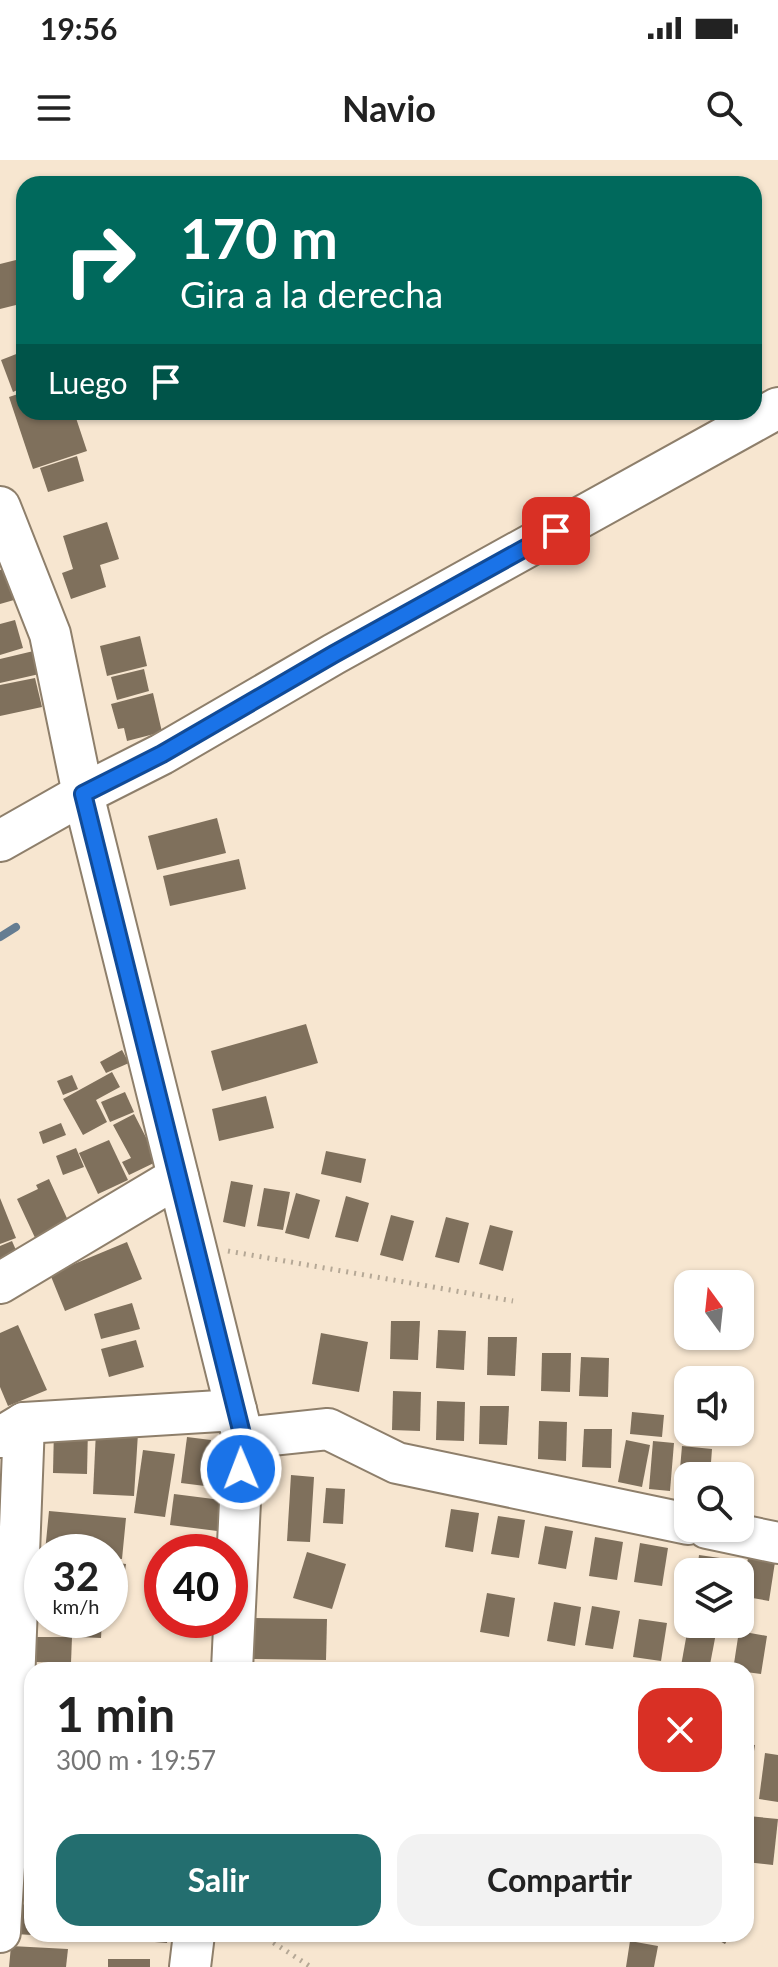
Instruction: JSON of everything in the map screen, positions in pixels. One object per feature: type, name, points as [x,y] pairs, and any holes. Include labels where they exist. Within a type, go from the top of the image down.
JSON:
[{"type":"street","points":[[0,841],[162,754],[334,654],[756,420]]},
{"type":"street","points":[[0,507],[50,634],[83,794],[239,1424],[232,1662]]},
{"type":"street","points":[[0,1283],[178,1177]]},
{"type":"street","points":[[0,1932],[15,1737],[12,1430],[239,1424],[328,1429],[397,1463],[674,1521]]},
{"type":"street","points":[[754,1538],[778,1543]]},
{"type":"street","points":[[190,1967],[193,1942]]},
{"type":"path","points":[[195,1245],[513,1301]]},
{"type":"path","points":[[272,1942],[311,1967]]},
{"type":"building","points":[[16,260],[16,305],[0,309],[0,264]]},
{"type":"building","points":[[16,354],[16,391],[13,392],[1,360]]},
{"type":"building","points":[[16,395],[16,418],[9,397]]},
{"type":"building","points":[[17,420],[77,420],[87,451],[33,469]]},
{"type":"building","points":[[77,456],[84,481],[48,492],[40,468]]},
{"type":"building","points":[[107,522],[119,559],[100,565],[106,587],[71,599],[62,573],[73,569],[63,536]]},
{"type":"building","points":[[5,568],[14,600],[0,604],[0,570]]},
{"type":"building","points":[[15,620],[23,648],[0,655],[0,624]]},
{"type":"building","points":[[140,636],[147,666],[107,676],[100,646]]},
{"type":"building","points":[[42,649],[48,672],[0,683],[0,659]]},
{"type":"building","points":[[144,669],[149,691],[117,700],[111,677]]},
{"type":"building","points":[[35,678],[42,707],[0,716],[0,685]]},
{"type":"building","points":[[153,693],[162,732],[127,741],[124,728],[118,729],[111,704]]},
{"type":"building","points":[[217,818],[226,853],[157,870],[148,836]]},
{"type":"building","points":[[239,859],[246,889],[170,906],[163,876]]},
{"type":"building","points":[[306,1024],[318,1063],[222,1091],[211,1051]]},
{"type":"building","points":[[122,1050],[129,1063],[106,1073],[100,1062]]},
{"type":"building","points":[[112,1072],[120,1087],[96,1100],[107,1122],[83,1135],[63,1099]]},
{"type":"building","points":[[72,1075],[78,1089],[63,1095],[57,1081]]},
{"type":"building","points":[[125,1092],[134,1112],[110,1122],[101,1102]]},
{"type":"building","points":[[266,1096],[274,1128],[219,1141],[212,1109]]},
{"type":"building","points":[[134,1114],[158,1161],[129,1175],[122,1162],[131,1158],[113,1125]]},
{"type":"building","points":[[61,1123],[66,1135],[43,1144],[39,1132]]},
{"type":"building","points":[[109,1140],[128,1180],[98,1194],[79,1153]]},
{"type":"building","points":[[76,1148],[84,1167],[63,1175],[56,1156]]},
{"type":"building","points":[[326,1151],[366,1159],[361,1183],[321,1174]]},
{"type":"building","points":[[49,1179],[71,1227],[37,1242],[17,1199],[38,1189],[36,1185]]},
{"type":"building","points":[[231,1181],[253,1185],[245,1227],[223,1222]]},
{"type":"building","points":[[264,1188],[290,1192],[283,1230],[257,1226]]},
{"type":"building","points":[[296,1193],[320,1200],[309,1239],[285,1233]]},
{"type":"building","points":[[346,1196],[369,1203],[358,1242],[335,1237]]},
{"type":"building","points":[[0,1198],[16,1238],[0,1244]]},
{"type":"building","points":[[391,1215],[414,1221],[403,1261],[380,1255]]},
{"type":"building","points":[[446,1217],[469,1223],[459,1263],[435,1257]]},
{"type":"building","points":[[490,1225],[513,1231],[503,1271],[479,1264]]},
{"type":"building","points":[[12,1241],[19,1257],[0,1266],[0,1246]]},
{"type":"building","points":[[127,1242],[142,1279],[65,1311],[50,1274]]},
{"type":"building","points":[[132,1303],[140,1329],[101,1339],[94,1314]]},
{"type":"building","points":[[391,1321],[420,1321],[418,1360],[390,1359]]},
{"type":"building","points":[[18,1325],[47,1390],[8,1406],[0,1387],[0,1333]]},
{"type":"building","points":[[438,1330],[466,1331],[464,1370],[436,1368]]},
{"type":"building","points":[[321,1333],[368,1342],[359,1392],[312,1384]]},
{"type":"building","points":[[488,1337],[517,1337],[515,1376],[487,1375]]},
{"type":"building","points":[[136,1340],[144,1367],[109,1377],[101,1349]]},
{"type":"building","points":[[542,1353],[571,1353],[570,1392],[541,1391]]},
{"type":"building","points":[[581,1357],[609,1358],[608,1397],[579,1396]]},
{"type":"building","points":[[393,1391],[421,1392],[420,1431],[392,1430]]},
{"type":"building","points":[[437,1401],[465,1402],[464,1441],[436,1440]]},
{"type":"building","points":[[480,1406],[509,1406],[507,1445],[479,1444]]},
{"type":"building","points":[[632,1412],[664,1415],[662,1437],[630,1434]]},
{"type":"building","points":[[539,1421],[567,1422],[566,1461],[538,1459]]},
{"type":"building","points":[[54,1428],[88,1428],[87,1474],[53,1473]]},
{"type":"building","points":[[584,1429],[612,1429],[611,1468],[582,1467]]},
{"type":"building","points":[[96,1431],[138,1433],[134,1496],[93,1494]]},
{"type":"building","points":[[187,1437],[211,1440],[205,1486],[181,1483]]},
{"type":"building","points":[[626,1440],[650,1445],[642,1487],[618,1482]]},
{"type":"building","points":[[653,1441],[674,1443],[670,1491],[649,1489]]},
{"type":"building","points":[[682,1446],[712,1449],[711,1462],[681,1462]]},
{"type":"building","points":[[143,1450],[175,1454],[165,1517],[134,1513]]},
{"type":"building","points":[[291,1475],[314,1477],[310,1542],[287,1541]]},
{"type":"building","points":[[326,1488],[345,1489],[343,1524],[323,1523]]},
{"type":"building","points":[[174,1494],[237,1502],[233,1533],[170,1525]]},
{"type":"building","points":[[451,1509],[479,1513],[473,1552],[445,1547]]},
{"type":"building","points":[[49,1511],[126,1518],[124,1534],[47,1534]]},
{"type":"building","points":[[498,1516],[525,1520],[519,1558],[491,1554]]},
{"type":"building","points":[[545,1526],[573,1531],[566,1569],[538,1564]]},
{"type":"building","points":[[595,1537],[623,1542],[617,1580],[589,1576]]},
{"type":"building","points":[[640,1543],[668,1548],[662,1586],[634,1582]]},
{"type":"building","points":[[307,1552],[346,1564],[332,1609],[293,1598]]},
{"type":"building","points":[[754,1559],[775,1562],[769,1601],[754,1598]]},
{"type":"building","points":[[487,1593],[515,1598],[509,1637],[480,1632]]},
{"type":"building","points":[[554,1602],[581,1607],[575,1646],[547,1641]]},
{"type":"building","points":[[592,1606],[620,1611],[613,1649],[585,1645]]},
{"type":"building","points":[[252,1618],[327,1619],[326,1660],[252,1659]]},
{"type":"building","points":[[639,1619],[667,1623],[661,1661],[633,1657]]},
{"type":"building","points":[[754,1634],[767,1636],[761,1674],[754,1673],[754,1662],[734,1662],[738,1638],[754,1638]]},
{"type":"building","points":[[36,1638],[72,1638],[71,1662],[36,1662]]},
{"type":"building","points":[[686,1638],[715,1638],[711,1662],[682,1662]]},
{"type":"building","points":[[765,1753],[778,1755],[778,1802],[759,1799]]},
{"type":"building","points":[[23,1774],[24,1830],[18,1830]]},
{"type":"building","points":[[754,1817],[778,1819],[773,1865],[754,1863]]},
{"type":"building","points":[[22,1862],[24,1890],[18,1889]]},
{"type":"building","points":[[18,1904],[24,1904],[24,1935],[15,1934]]},
{"type":"building","points":[[630,1942],[658,1946],[654,1967],[626,1967]]},
{"type":"building","points":[[11,1946],[68,1949],[66,1967],[9,1967]]},
{"type":"building","points":[[108,1959],[150,1959],[150,1967],[108,1967]]},
{"type":"waterway","points":[[0,937],[16,927]]},
{"type":"route","points":[[241,1469],[243,1438],[83,794],[162,754],[556,531]]}]
